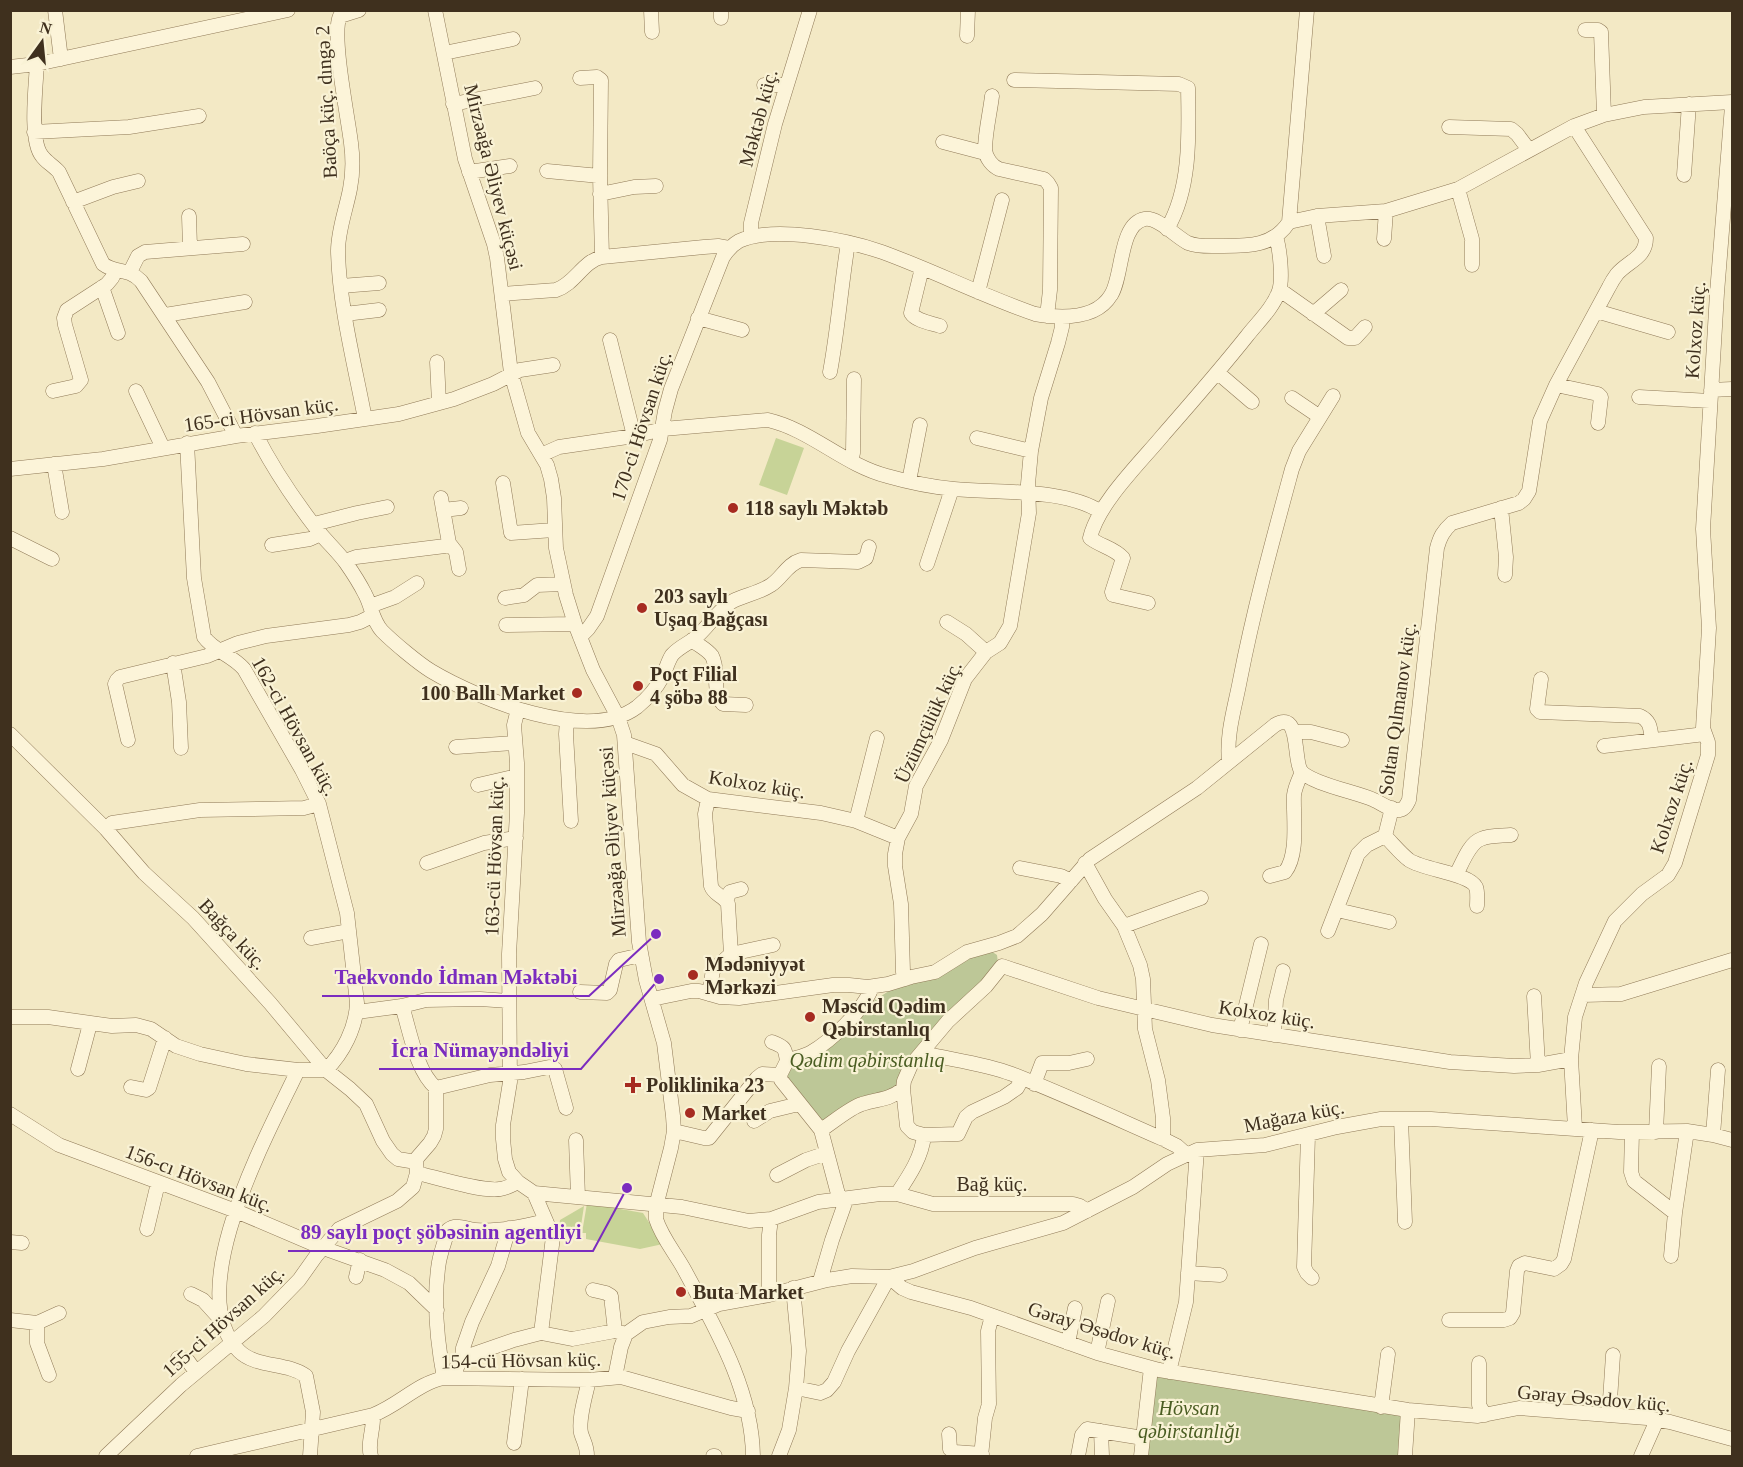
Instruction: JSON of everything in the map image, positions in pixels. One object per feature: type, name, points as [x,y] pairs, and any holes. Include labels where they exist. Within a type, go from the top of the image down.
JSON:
[{"type":"street","points":[[55,10],[61,59]]},
{"type":"street","points":[[10,67],[37,64],[288,10]]},
{"type":"street","name":"Baöça küç. dıngə 2","points":[[359,10],[340,16],[337,21],[351,144],[352,174],[339,235],[338,252],[345,314],[366,419]]},
{"type":"street","name":"Mirzəağa Əliyev küçəsi","points":[[435,10],[459,137],[494,244],[510,373],[528,432],[547,465],[553,486],[554,530],[563,584],[577,630],[602,689],[618,717],[625,743],[641,955],[664,1043],[674,1131],[656,1206]]},
{"type":"street","points":[[651,10],[652,32]]},
{"type":"street","name":"Məktəb küç.","points":[[751,237],[750,230],[754,212],[786,86],[810,10]]},
{"type":"street","points":[[967,36],[968,10]]},
{"type":"street","points":[[502,294],[563,288],[592,261],[602,257],[718,246],[729,248],[751,237],[783,234],[819,237],[876,250],[1035,314],[1062,317],[1088,312],[1111,297],[1128,233],[1132,225],[1144,219],[1150,219],[1186,242],[1203,246],[1261,244],[1276,237],[1284,230],[1289,222],[1307,10]]},
{"type":"street","points":[[1585,30],[1601,32],[1604,115]]},
{"type":"street","points":[[444,52],[513,39]]},
{"type":"street","points":[[37,64],[34,132],[36,146],[41,156],[58,172],[103,264],[141,281],[208,382],[236,435]]},
{"type":"street","points":[[580,78],[597,76],[601,80],[602,257]]},
{"type":"street","points":[[1014,80],[1179,84],[1188,88],[1186,175],[1179,205],[1167,229]]},
{"type":"street","points":[[764,85],[786,86]]},
{"type":"street","points":[[453,104],[535,88]]},
{"type":"street","points":[[992,96],[985,153],[994,167],[1044,179],[1051,188],[1050,290],[1047,316]]},
{"type":"street","points":[[1684,175],[1689,104]]},
{"type":"street","points":[[1289,222],[1317,216],[1386,211],[1458,189],[1574,126],[1604,115],[1634,108],[1732,104]]},
{"type":"street","name":"Kolxoz küç.","points":[[1002,966],[1098,998],[1240,1030],[1450,1062],[1514,1066],[1538,1065],[1572,1059],[1575,1017],[1586,983],[1615,921],[1642,894],[1668,875],[1675,862],[1708,756],[1708,742],[1703,728],[1709,628],[1703,529],[1717,293],[1732,104]]},
{"type":"street","points":[[34,132],[129,127],[199,116]]},
{"type":"street","name":"Soltan Qılmanov küç.","points":[[1302,772],[1312,779],[1366,796],[1392,808],[1400,810],[1406,806],[1409,800],[1440,536],[1452,523],[1519,503],[1524,499],[1528,491],[1540,421],[1556,386],[1617,273],[1643,252],[1646,245],[1646,238],[1574,126]]},
{"type":"street","points":[[1449,127],[1511,129],[1528,150]]},
{"type":"street","points":[[943,142],[985,153]]},
{"type":"street","points":[[469,172],[510,166]]},
{"type":"street","points":[[547,171],[600,176]]},
{"type":"street","points":[[73,202],[113,187],[138,181]]},
{"type":"street","points":[[600,194],[656,186]]},
{"type":"street","points":[[1458,189],[1472,238],[1472,265]]},
{"type":"street","points":[[978,292],[1002,200]]},
{"type":"street","points":[[1384,239],[1386,211]]},
{"type":"street","points":[[189,216],[190,248]]},
{"type":"street","points":[[1317,216],[1324,256]]},
{"type":"street","points":[[1148,603],[1113,595],[1123,558],[1120,554],[1090,538],[1101,512],[1128,477],[1218,373],[1267,311],[1280,290],[1280,254],[1276,237]]},
{"type":"street","points":[[830,372],[848,243]]},
{"type":"street","points":[[53,391],[76,386],[81,380],[64,325],[67,310],[123,271],[142,252],[243,244]]},
{"type":"street","name":"170-ci Hövsan küç.","points":[[577,630],[588,629],[597,616],[663,429],[667,401],[698,318],[723,257],[729,248]]},
{"type":"street","points":[[922,268],[911,313],[917,319],[940,326]]},
{"type":"street","points":[[341,286],[379,283]]},
{"type":"street","points":[[102,287],[118,333]]},
{"type":"street","points":[[1280,290],[1348,338],[1355,338],[1365,327]]},
{"type":"street","points":[[1313,314],[1341,290]]},
{"type":"street","points":[[165,315],[245,302]]},
{"type":"street","points":[[345,314],[379,310]]},
{"type":"street","points":[[1596,312],[1668,332]]},
{"type":"street","name":"Üzümçülük küç.","points":[[905,979],[901,904],[895,866],[898,838],[911,814],[916,786],[941,740],[965,679],[986,652],[1000,643],[1010,626],[1029,513],[1031,452],[1041,398],[1058,343],[1062,317]]},
{"type":"street","points":[[698,318],[742,330]]},
{"type":"street","points":[[610,340],[634,436]]},
{"type":"street","points":[[436,362],[439,403]]},
{"type":"street","name":"165-ci Hövsan küç.","points":[[10,469],[103,459],[236,435],[399,414],[454,399],[493,384],[519,370],[553,364]]},
{"type":"street","points":[[1218,373],[1252,402]]},
{"type":"street","points":[[851,461],[854,379]]},
{"type":"street","points":[[1556,386],[1598,394],[1601,397],[1598,423]]},
{"type":"street","points":[[1639,397],[1711,396],[1732,389]]},
{"type":"street","points":[[136,391],[162,448]]},
{"type":"street","points":[[1229,762],[1229,736],[1260,585],[1292,469],[1299,451],[1333,396]]},
{"type":"street","points":[[1292,398],[1320,417]]},
{"type":"street","points":[[541,455],[559,447],[634,436],[663,429],[768,420],[792,428],[867,470],[952,489],[1042,494],[1078,501],[1101,512]]},
{"type":"street","points":[[909,481],[920,425]]},
{"type":"street","points":[[255,433],[283,483],[317,529],[345,561],[365,594],[377,625],[384,633],[429,670],[468,691],[518,709],[567,720],[596,721],[618,717],[638,706],[662,677],[673,654],[711,624],[715,616],[726,606],[773,584],[794,562],[801,560],[858,562],[866,558],[869,547]]},
{"type":"street","points":[[977,438],[1031,452]]},
{"type":"street","name":"162-ci Hövsan küç.","points":[[187,443],[194,578],[204,637],[209,644],[236,659],[244,669],[302,770],[319,804],[346,913],[357,1012],[349,1037],[335,1061],[326,1070]]},
{"type":"street","points":[[54,464],[62,512]]},
{"type":"street","points":[[503,483],[511,534],[554,530]]},
{"type":"street","points":[[927,564],[952,489]]},
{"type":"street","points":[[459,569],[456,552],[449,543],[442,504],[461,508]]},
{"type":"street","points":[[272,545],[310,539],[317,529],[357,513],[387,507]]},
{"type":"street","points":[[1501,508],[1506,557],[1505,575]]},
{"type":"street","points":[[10,538],[52,559]]},
{"type":"street","points":[[345,561],[356,557],[445,546],[449,543]]},
{"type":"street","points":[[128,740],[116,684],[120,677],[207,656],[238,643],[266,636],[360,622],[371,611],[417,583]]},
{"type":"street","points":[[506,598],[524,595],[537,585],[563,584]]},
{"type":"street","points":[[947,622],[966,634],[986,652]]},
{"type":"street","points":[[506,625],[577,630]]},
{"type":"street","points":[[692,640],[711,655],[716,667],[717,698],[723,704],[746,705]]},
{"type":"street","points":[[173,663],[179,702],[181,748]]},
{"type":"street","points":[[1541,679],[1537,709],[1540,712],[1640,716],[1650,724],[1652,739]]},
{"type":"street","name":"163-cü Hövsan küç.","points":[[518,709],[514,725],[517,776],[516,837],[509,954],[510,1073],[503,1125],[505,1159],[509,1172],[518,1182],[534,1193],[656,1206]]},
{"type":"street","points":[[567,720],[571,821]]},
{"type":"street","points":[[652,999],[691,991],[739,998],[833,985],[881,986],[935,972],[967,952],[1017,936],[1042,914],[1085,863],[1197,788],[1282,722],[1288,723],[1293,732],[1302,772],[1294,793],[1295,822],[1292,860],[1285,872],[1270,876]]},
{"type":"street","points":[[1293,732],[1311,732],[1342,740]]},
{"type":"street","name":"Bağça küç.","points":[[10,734],[106,829],[144,873],[193,918],[270,1003],[326,1070],[366,1104],[383,1141],[392,1154],[416,1168],[487,1189],[499,1190],[518,1182]]},
{"type":"street","points":[[1604,746],[1705,734]]},
{"type":"street","points":[[856,821],[877,738]]},
{"type":"street","points":[[456,747],[515,743]]},
{"type":"street","name":"Kolxoz küç.","points":[[625,743],[656,754],[683,786],[708,799],[821,813],[856,821],[898,838]]},
{"type":"street","points":[[478,785],[517,776]]},
{"type":"street","points":[[708,799],[705,814],[711,886],[712,891],[726,900],[728,904],[732,954]]},
{"type":"street","points":[[106,829],[118,822],[200,810],[304,808],[319,804]]},
{"type":"street","points":[[1328,931],[1358,854],[1367,845],[1385,836],[1392,808]]},
{"type":"street","points":[[1455,875],[1471,847],[1478,840],[1511,835]]},
{"type":"street","points":[[1385,836],[1409,860],[1420,866],[1455,875],[1472,883],[1476,888],[1477,906]]},
{"type":"street","points":[[427,863],[484,843],[516,837]]},
{"type":"street","points":[[1085,863],[1105,899],[1124,926],[1140,965],[1143,979],[1145,1029],[1158,1080],[1163,1139]]},
{"type":"street","points":[[1020,868],[1061,876],[1071,881]]},
{"type":"street","points":[[726,900],[730,892],[741,889]]},
{"type":"street","points":[[1124,926],[1201,898]]},
{"type":"street","points":[[1337,910],[1389,922]]},
{"type":"street","points":[[311,938],[349,932]]},
{"type":"street","points":[[999,943],[1002,966],[986,986],[948,1022],[911,1065],[903,1089],[907,1126],[913,1132],[924,1135],[958,1134],[966,1117],[1028,1081],[1042,1063],[1069,1063],[1087,1059]]},
{"type":"street","points":[[1240,1030],[1261,944]]},
{"type":"street","points":[[709,994],[713,970],[732,954],[773,945]]},
{"type":"street","points":[[580,992],[607,993],[619,960],[641,955]]},
{"type":"street","points":[[1583,995],[1621,994],[1732,960]]},
{"type":"street","points":[[1274,1035],[1276,1000],[1283,971]]},
{"type":"street","points":[[787,1061],[810,1053],[849,1021],[868,999],[872,987]]},
{"type":"street","points":[[1534,996],[1538,1065]]},
{"type":"street","points":[[357,1012],[426,1000],[509,1001]]},
{"type":"street","points":[[402,1006],[422,1070],[429,1082],[436,1088],[490,1075],[549,1067],[555,1069],[566,1108]]},
{"type":"street","points":[[10,1017],[65,1018],[90,1024],[145,1026],[183,1049],[200,1054],[246,1064],[298,1070],[326,1070]]},
{"type":"street","points":[[78,1069],[90,1024]]},
{"type":"street","points":[[130,1087],[146,1090],[149,1088],[165,1038]]},
{"type":"street","points":[[772,1042],[783,1046],[785,1051],[787,1061],[780,1075],[781,1080],[821,1130],[838,1194],[844,1206],[820,1281]]},
{"type":"street","points":[[923,1053],[979,1064],[1012,1074],[1192,1152],[1197,1167],[1186,1302],[1169,1372]]},
{"type":"street","points":[[1572,1059],[1575,1128]]},
{"type":"street","points":[[1656,1132],[1659,1066]]},
{"type":"street","points":[[298,1070],[269,1127],[236,1211],[221,1262],[219,1280],[224,1331],[240,1352],[257,1361],[300,1372],[306,1376],[313,1412],[310,1456]]},
{"type":"street","points":[[1713,1135],[1718,1070]]},
{"type":"street","points":[[674,1131],[709,1138],[757,1078],[762,1074],[780,1075]]},
{"type":"street","name":"155-ci Hövsan küç.","points":[[106,1456],[196,1372],[264,1316],[299,1280],[339,1229],[397,1201],[413,1187],[417,1158],[434,1136],[436,1129],[436,1088]]},
{"type":"street","points":[[821,1130],[861,1104],[883,1100],[903,1089]]},
{"type":"street","points":[[754,1122],[770,1111],[799,1104]]},
{"type":"street","name":"156-cı Hövsan küç.","points":[[10,1114],[59,1145],[385,1270],[410,1283],[437,1310]]},
{"type":"street","name":"Mağaza küç.","points":[[889,1277],[913,1271],[975,1248],[1063,1223],[1133,1187],[1167,1164],[1192,1152],[1265,1145],[1381,1119],[1431,1119],[1632,1132],[1687,1131],[1732,1140]]},
{"type":"street","points":[[1401,1119],[1405,1222]]},
{"type":"street","points":[[1449,1320],[1504,1320],[1510,1318],[1513,1313],[1519,1266],[1525,1263],[1554,1269],[1561,1264],[1592,1130]]},
{"type":"street","points":[[1671,1256],[1687,1131]]},
{"type":"street","points":[[1632,1132],[1631,1172],[1634,1181],[1675,1213]]},
{"type":"street","points":[[753,1456],[748,1411],[733,1366],[685,1270],[658,1224],[655,1214],[656,1206],[682,1207],[749,1221],[771,1219],[818,1203],[880,1194],[897,1194],[921,1152],[924,1135]]},
{"type":"street","points":[[1308,1135],[1304,1267],[1306,1273],[1312,1278]]},
{"type":"street","points":[[576,1140],[578,1197]]},
{"type":"street","points":[[777,1175],[806,1160],[827,1153]]},
{"type":"street","points":[[147,1229],[159,1183]]},
{"type":"street","points":[[534,1193],[553,1237],[542,1333]]},
{"type":"street","name":"Bağ küç.","points":[[897,1194],[933,1204],[1073,1204],[1087,1211]]},
{"type":"street","points":[[769,1295],[771,1219]]},
{"type":"street","points":[[449,1378],[436,1292],[440,1260],[448,1230],[455,1226],[475,1230],[509,1228],[545,1221]]},
{"type":"street","points":[[449,1378],[462,1358],[472,1322],[498,1266],[509,1228]]},
{"type":"street","points":[[356,1277],[360,1260]]},
{"type":"street","points":[[1188,1273],[1220,1275]]},
{"type":"street","points":[[462,1358],[542,1333],[572,1339],[620,1333],[650,1320],[691,1316],[718,1304],[769,1295],[820,1281],[852,1276],[889,1277],[848,1351],[834,1382],[827,1390],[820,1393],[796,1388]]},
{"type":"street","name":"Gəray Əsədov küç.","points":[[889,1277],[911,1292],[971,1308],[1097,1353],[1169,1372],[1408,1410],[1485,1415],[1519,1408],[1657,1420],[1732,1439]]},
{"type":"street","points":[[779,1456],[789,1430],[796,1388],[799,1351],[793,1288]]},
{"type":"street","points":[[593,1290],[611,1296],[621,1347],[615,1377]]},
{"type":"street","points":[[191,1293],[203,1299],[222,1321]]},
{"type":"street","points":[[1097,1353],[1108,1301]]},
{"type":"street","points":[[1068,1343],[1075,1308]]},
{"type":"street","points":[[10,1320],[37,1323],[59,1313]]},
{"type":"street","points":[[950,1434],[950,1449],[955,1452],[981,1455],[989,1400],[988,1331],[992,1316]]},
{"type":"street","points":[[37,1323],[37,1343],[49,1376]]},
{"type":"street","points":[[1381,1407],[1388,1354]]},
{"type":"street","points":[[1610,1416],[1613,1355]]},
{"type":"street","points":[[178,1358],[188,1360],[196,1372]]},
{"type":"street","points":[[1479,1363],[1479,1405],[1485,1415]]},
{"type":"street","points":[[1141,1456],[1151,1368]]},
{"type":"street","name":"154-cü Hövsan küç.","points":[[197,1456],[373,1415],[396,1404],[434,1380],[449,1378],[589,1380],[615,1377],[748,1411]]},
{"type":"street","points":[[514,1443],[522,1379]]},
{"type":"street","points":[[587,1456],[586,1444],[581,1433],[581,1422],[589,1380]]},
{"type":"street","points":[[1405,1456],[1408,1410]]},
{"type":"street","points":[[371,1456],[369,1449],[373,1431],[373,1415]]},
{"type":"street","points":[[1641,1456],[1657,1420]]},
{"type":"street","points":[[1078,1456],[1084,1431],[1087,1429],[1143,1438]]},
{"type":"street","points":[[1101,1431],[1102,1456]]},
{"type":"green space","points":[[776,438],[804,448],[787,495],[759,485]]},
{"type":"green space","name":"Qədim qəbirstanlıq","points":[[988,949],[997,955],[998,963],[892,1090],[825,1123],[819,1120],[788,1083],[786,1069],[875,1000],[895,987]]},
{"type":"green space","points":[[587,1203],[643,1213],[663,1244],[640,1249],[586,1239],[586,1233],[582,1233]]},
{"type":"green space","points":[[584,1206],[580,1232],[559,1229],[560,1220]]},
{"type":"green space","name":"Hövsan qəbirstanlığı","points":[[1155,1376],[1404,1415],[1401,1456],[1146,1456]]},
{"type":"place","name":"118 saylı Məktəb","points":[[733,508]]},
{"type":"place","name":"203 saylı Uşaq Bağçası","points":[[642,608]]},
{"type":"place","name":"Poçt Filial 4 şöbə 88","points":[[638,686]]},
{"type":"place","name":"100 Ballı Market","points":[[577,693]]},
{"type":"place","name":"Taekvondo İdman Məktəbi","points":[[656,934]]},
{"type":"place","name":"Mədəniyyət Mərkəzi","points":[[693,975]]},
{"type":"place","name":"İcra Nümayəndəliyi","points":[[659,979]]},
{"type":"place","name":"Məscid Qədim Qəbirstanlıq","points":[[810,1017]]},
{"type":"place","name":"Poliklinika 23","points":[[633,1085]]},
{"type":"place","name":"Market","points":[[690,1113]]},
{"type":"place","name":"89 saylı poçt şöbəsinin agentliyi","points":[[627,1188]]},
{"type":"place","name":"Buta Market","points":[[681,1292]]}]
